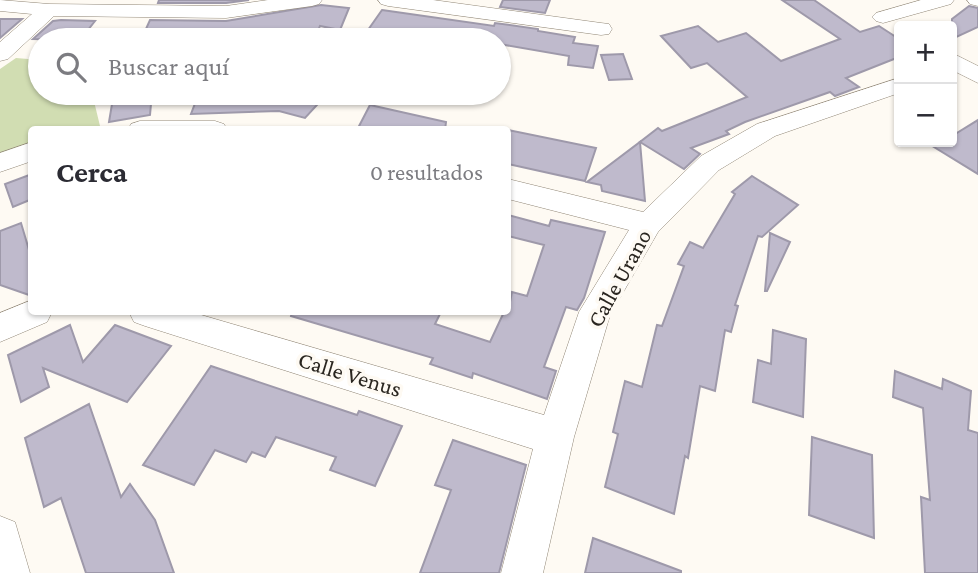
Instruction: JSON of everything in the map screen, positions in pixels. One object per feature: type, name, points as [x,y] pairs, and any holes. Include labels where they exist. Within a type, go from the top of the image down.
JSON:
[{"type":"street","points":[[1,5],[49,10],[226,12],[312,0]]},
{"type":"street","points":[[388,0],[467,5],[601,29]]},
{"type":"street","points":[[864,0],[891,22],[929,2]]},
{"type":"street","points":[[29,28],[49,10]]},
{"type":"street","points":[[0,54],[28,29]]},
{"type":"street","name":"Calle Urano","points":[[522,573],[555,437],[595,312],[648,224],[710,163],[766,130],[894,87]]},
{"type":"street","points":[[0,163],[28,152]]},
{"type":"street","points":[[511,190],[648,224]]},
{"type":"street","points":[[0,328],[29,315]]},
{"type":"street","name":"Calle Venus","points":[[155,315],[555,437]]},
{"type":"street","points":[[0,537],[9,573]]},
{"type":"green space","points":[[16,58],[28,59],[28,105],[95,105],[100,126],[28,126],[28,148],[0,159],[0,69]]},
{"type":"building","points":[[159,0],[249,0],[226,3],[158,3]]},
{"type":"building","points":[[503,0],[550,0],[545,13],[500,7]]},
{"type":"building","points":[[782,0],[814,0],[860,32],[879,26],[894,36],[894,59],[846,78],[859,87],[835,96],[830,92],[745,122],[726,131],[729,134],[691,148],[700,154],[684,169],[640,142],[658,128],[662,131],[747,97],[707,63],[691,68],[661,36],[698,26],[718,42],[746,33],[781,61],[840,39]]},
{"type":"building","points":[[321,5],[349,8],[341,28],[146,28],[150,20],[226,21]]},
{"type":"building","points":[[969,6],[978,8],[978,27],[957,37],[957,21],[952,19]]},
{"type":"building","points":[[382,10],[494,26],[495,23],[538,29],[575,37],[573,43],[598,46],[593,68],[568,65],[569,56],[511,46],[511,28],[369,28]]},
{"type":"building","points":[[0,19],[22,19],[0,38]]},
{"type":"building","points":[[53,21],[95,21],[89,28],[45,28]]},
{"type":"building","points":[[623,54],[632,79],[609,80],[601,55]]},
{"type":"building","points":[[112,105],[151,105],[150,115],[109,122]]},
{"type":"building","points":[[194,105],[317,105],[305,118],[279,111],[191,114]]},
{"type":"building","points":[[370,105],[446,122],[446,126],[359,126]]},
{"type":"building","points":[[978,120],[978,174],[934,147],[957,147],[957,133]]},
{"type":"building","points":[[511,131],[596,148],[585,181],[511,165]]},
{"type":"building","points":[[640,142],[645,201],[602,191],[601,185],[587,182]]},
{"type":"building","points":[[28,175],[28,201],[13,207],[5,184]]},
{"type":"building","points":[[752,176],[798,205],[762,237],[758,236],[735,305],[738,306],[731,332],[725,330],[715,391],[700,386],[688,458],[685,456],[674,514],[605,487],[618,434],[613,432],[625,381],[642,387],[657,325],[662,326],[684,266],[678,264],[690,242],[703,248],[735,194],[732,192]]},
{"type":"building","points":[[511,216],[549,226],[551,220],[605,232],[584,298],[577,310],[566,307],[544,367],[556,371],[547,399],[473,373],[472,378],[430,364],[433,358],[291,316],[440,315],[435,324],[490,342],[503,315],[511,315],[512,292],[527,296],[544,245],[511,237]]},
{"type":"building","points":[[21,223],[28,247],[28,295],[0,285],[0,231]]},
{"type":"building","points":[[770,233],[790,242],[765,291]]},
{"type":"building","points":[[70,325],[83,362],[115,325],[171,346],[127,402],[43,368],[49,387],[21,402],[8,355]]},
{"type":"building","points":[[773,330],[806,339],[803,417],[753,402],[758,360],[771,364]]},
{"type":"building","points":[[211,366],[357,415],[359,411],[402,426],[375,486],[330,470],[336,457],[276,437],[265,457],[252,452],[246,462],[215,450],[194,485],[143,465]]},
{"type":"building","points":[[895,371],[942,389],[943,379],[971,391],[968,430],[978,433],[978,573],[925,573],[921,497],[930,500],[923,408],[893,397]]},
{"type":"building","points":[[89,404],[121,497],[130,484],[155,520],[174,573],[86,573],[61,498],[44,507],[25,438]]},
{"type":"building","points":[[812,437],[872,455],[874,538],[809,515]]},
{"type":"building","points":[[453,440],[526,465],[499,573],[420,573],[451,490],[435,485]]},
{"type":"building","points":[[593,538],[681,571],[681,573],[585,573]]}]
